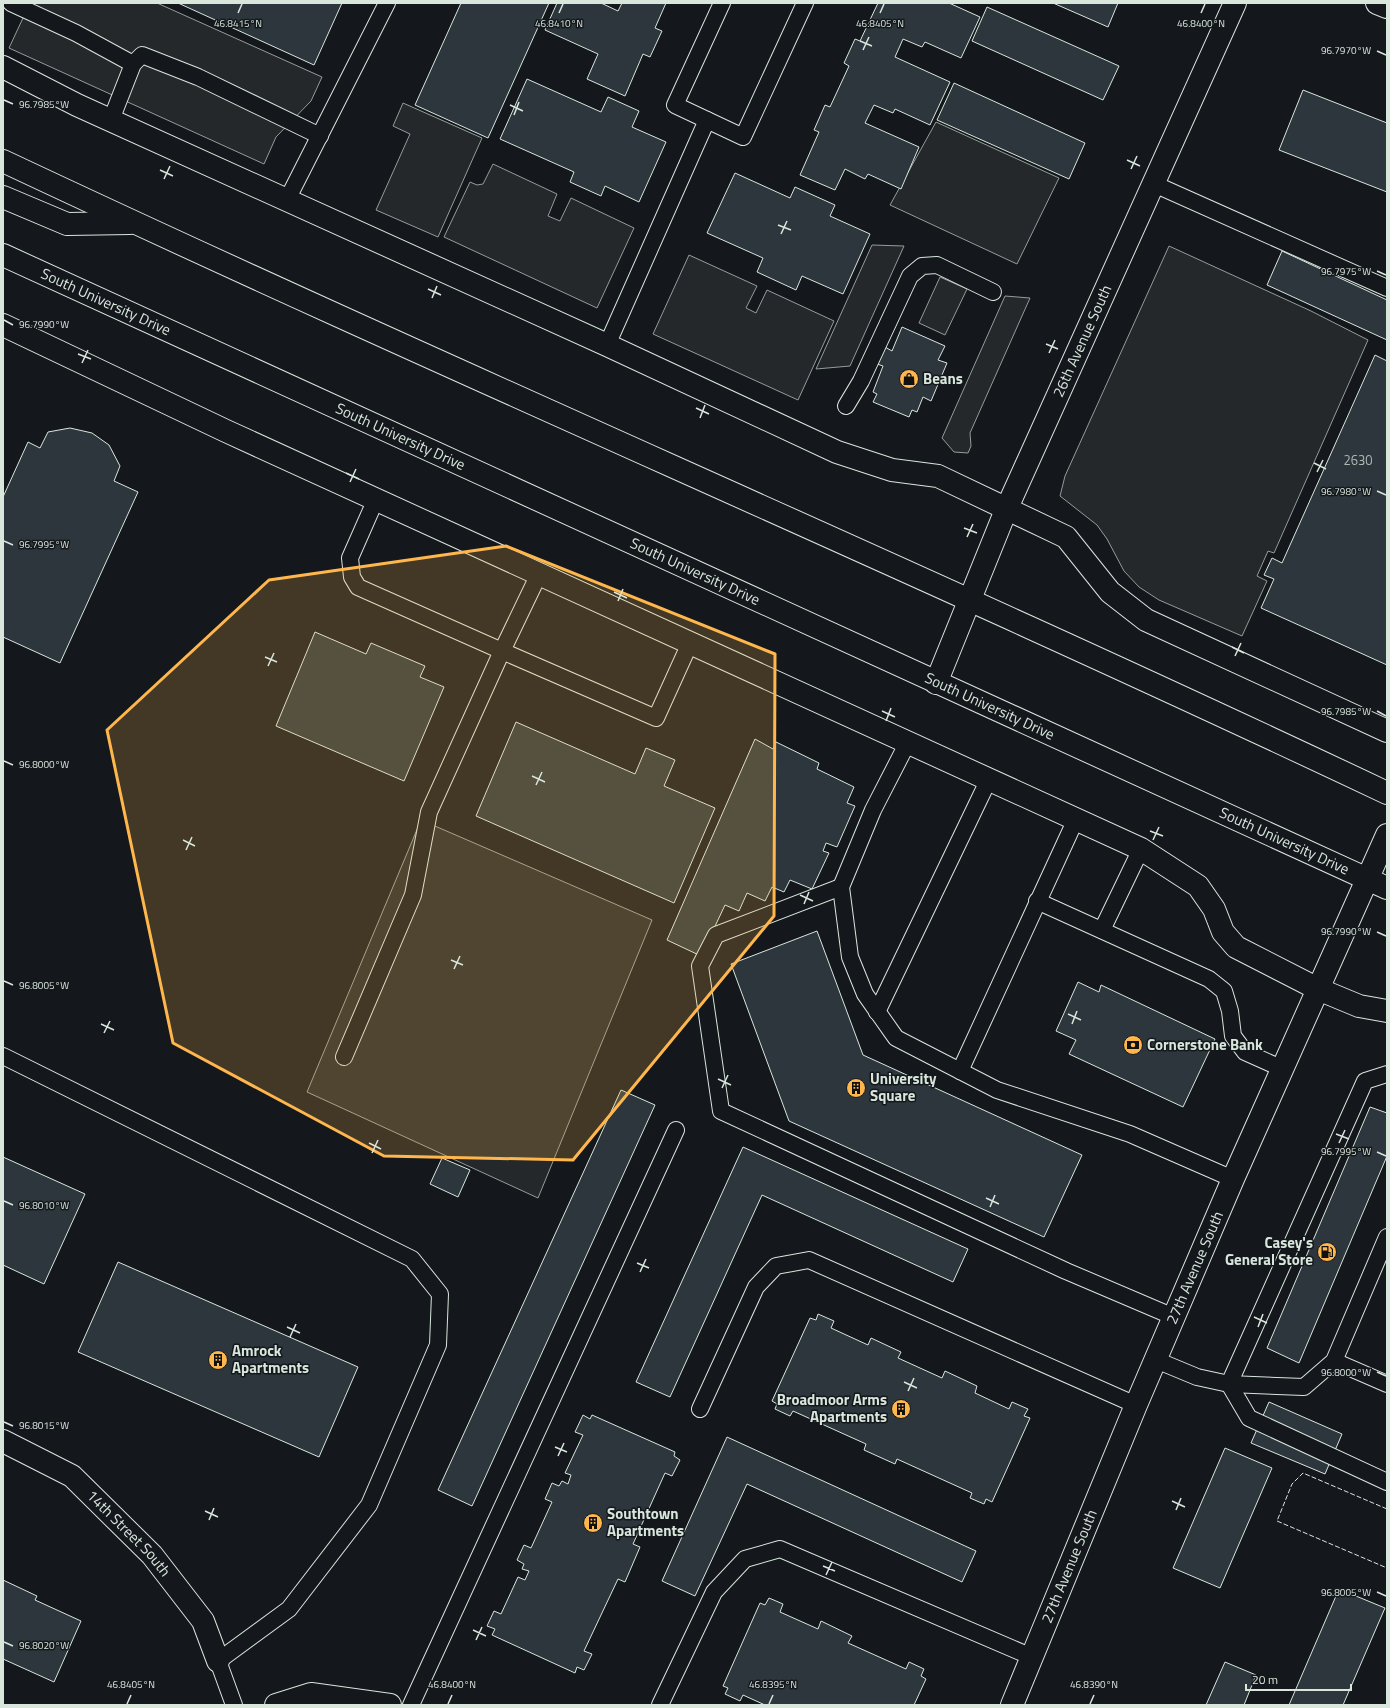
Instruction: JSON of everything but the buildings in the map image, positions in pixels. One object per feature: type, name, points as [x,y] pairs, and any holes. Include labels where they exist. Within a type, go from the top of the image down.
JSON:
[{"type":"street","name":"26th Avenue South","points":[[936,682],[1006,510],[1235,3]]},
{"type":"street","points":[[1377,3],[1387,7]]},
{"type":"street","points":[[3,67],[111,120],[607,345],[837,452],[892,470],[938,476],[1006,510],[1066,537],[1110,592],[1146,620],[1387,731]]},
{"type":"street","points":[[3,161],[135,223],[969,600],[1387,794]]},
{"type":"street","points":[[3,197],[68,224],[135,223]]},
{"type":"street","name":"South University Drive","points":[[3,255],[1387,888]]},
{"type":"street","points":[[3,325],[376,499],[1141,850],[1198,886],[1214,908],[1223,932],[1236,947],[1318,989],[1359,1006],[1387,1011]]},
{"type":"street","name":"27th Avenue South","points":[[1012,1705],[1136,1405],[1233,1179],[1283,1069],[1366,878],[1387,834]]},
{"type":"street","name":"14th Street South","points":[[3,1441],[72,1476],[152,1555],[203,1621],[218,1661]]},
{"type":"street","points":[[276,1705],[311,1694],[390,1705]]},
{"type":"lane","points":[[11,3],[76,33],[133,64]]},
{"type":"lane","points":[[287,200],[387,3]]},
{"type":"lane","points":[[722,3],[675,105],[743,137],[806,3]]},
{"type":"lane","points":[[111,120],[133,64],[142,55],[198,77],[320,136]]},
{"type":"lane","points":[[607,345],[708,120]]},
{"type":"lane","points":[[1154,184],[1387,288]]},
{"type":"lane","points":[[846,406],[862,381],[910,276],[922,266],[937,265],[992,292]]},
{"type":"lane","points":[[376,499],[350,558],[352,577],[358,587],[656,718],[690,643]]},
{"type":"lane","points":[[344,1057],[413,895],[429,812],[502,651],[539,574]]},
{"type":"lane","points":[[908,742],[874,810],[841,887],[850,957],[865,994],[876,1012],[896,1038],[997,1090],[1130,1134],[1233,1179]]},
{"type":"lane","points":[[876,1012],[988,779]]},
{"type":"lane","points":[[960,1070],[1076,819]]},
{"type":"lane","points":[[1102,930],[1141,850]]},
{"type":"lane","points":[[841,887],[716,934],[700,966],[721,1111],[1066,1271],[1174,1317]]},
{"type":"lane","points":[[1038,901],[1209,979],[1224,991],[1230,1011],[1233,1036],[1245,1052],[1283,1069]]},
{"type":"lane","points":[[3,1056],[412,1258],[440,1294],[438,1345],[369,1506],[289,1609],[218,1661],[234,1705]]},
{"type":"lane","points":[[1229,1384],[1365,1081],[1387,1074]]},
{"type":"lane","points":[[411,1705],[676,1130]]},
{"type":"lane","points":[[1156,1360],[1197,1377],[1229,1384],[1304,1387],[1334,1361],[1387,1237]]},
{"type":"lane","points":[[700,1409],[756,1287],[776,1266],[809,1260],[1136,1405]]},
{"type":"lane","points":[[1334,1361],[1387,1384]]},
{"type":"lane","points":[[1229,1384],[1249,1418],[1387,1482]]},
{"type":"lane","points":[[660,1705],[714,1592],[745,1560],[780,1549],[1032,1657]]},
{"type":"highlighted area","points":[[506,546],[775,654],[774,916],[573,1160],[384,1156],[173,1043],[107,730],[269,580]]},
{"type":"shaded area","points":[[30,3],[157,3],[322,77],[311,101],[276,137],[264,164],[9,48]]},
{"type":"shaded area","points":[[403,103],[482,138],[438,237],[376,210],[410,134],[393,126]]},
{"type":"shaded area","points":[[936,122],[1059,178],[1017,264],[890,205]]},
{"type":"shaded area","points":[[493,164],[557,194],[548,216],[560,221],[571,198],[634,228],[597,308],[444,237],[470,182],[477,185],[483,184]]},
{"type":"shaded area","points":[[872,245],[904,246],[850,366],[816,369]]},
{"type":"shaded area","points":[[1169,246],[1311,311],[1368,340],[1274,553],[1268,551],[1257,576],[1267,581],[1242,636],[1159,600],[1139,587],[1124,571],[1107,539],[1097,525],[1060,496],[1065,476]]},
{"type":"shaded area","points":[[689,255],[757,286],[746,308],[756,313],[767,290],[834,321],[798,400],[653,334]]},
{"type":"shaded area","points":[[940,277],[967,289],[945,335],[919,323]]},
{"type":"shaded area","points":[[1005,296],[1030,298],[970,433],[971,446],[968,453],[954,452],[942,438]]},
{"type":"shaded area","points":[[421,820],[652,920],[538,1198],[307,1092]]},
{"type":"fence","points":[[1387,1509],[1303,1473],[1292,1484],[1277,1521],[1387,1568]]},
{"type":"place","name":"Beans","points":[[909,379]]},
{"type":"place","name":"Cornerstone Bank","points":[[1133,1045]]},
{"type":"place","name":"University Square","points":[[856,1088]]},
{"type":"place","name":"Casey's General Store","points":[[1327,1252]]},
{"type":"place","name":"Amrock Apartments","points":[[218,1360]]},
{"type":"place","name":"Broadmoor Arms Apartments","points":[[901,1409]]},
{"type":"place","name":"Southtown Apartments","points":[[593,1523]]}]
